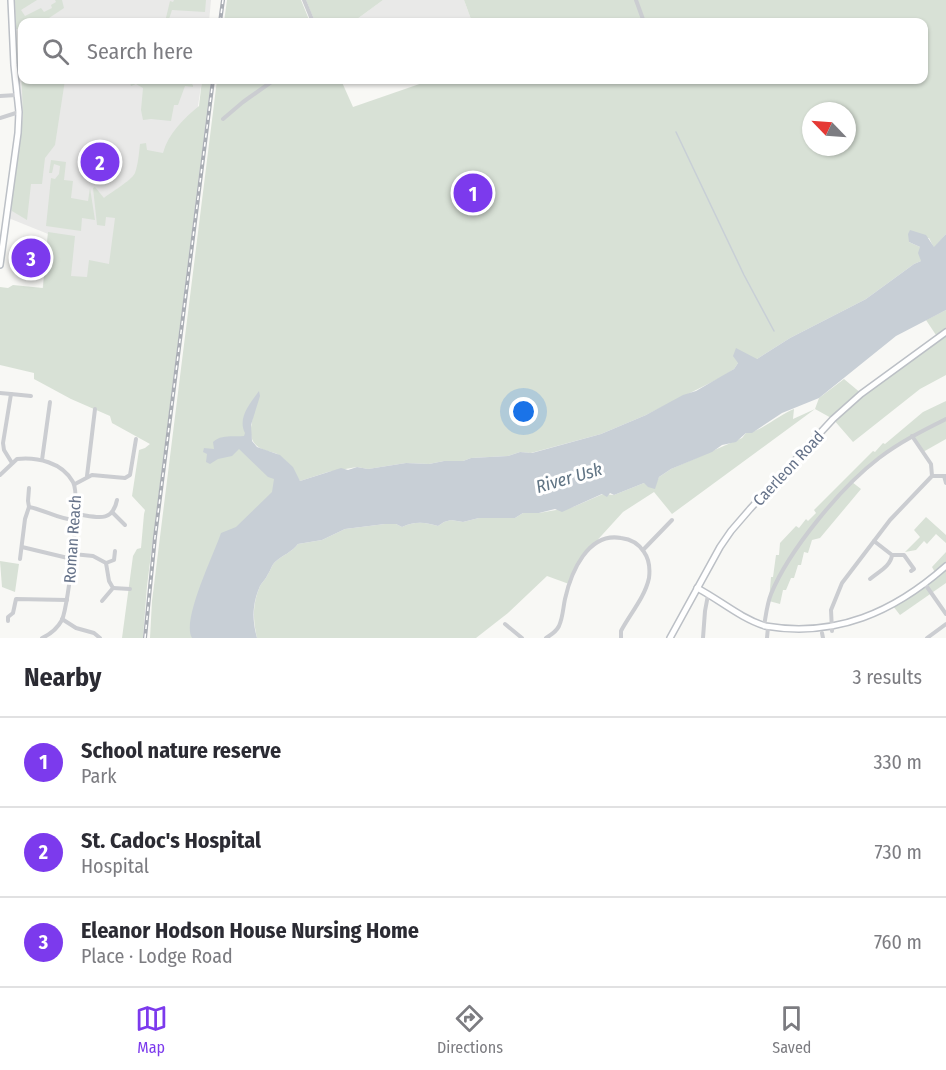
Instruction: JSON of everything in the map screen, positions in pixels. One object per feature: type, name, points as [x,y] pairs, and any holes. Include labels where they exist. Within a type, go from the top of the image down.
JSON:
[{"type":"street","points":[[0,265],[19,112],[10,0]]},
{"type":"street","points":[[304,0],[311,18]]},
{"type":"street","points":[[636,0],[643,18]]},
{"type":"street","points":[[223,119],[268,84]]},
{"type":"street","points":[[0,96],[17,95]]},
{"type":"street","points":[[0,118],[19,112]]},
{"type":"street","name":"Caerleon Road","points":[[670,638],[731,531],[833,419],[861,394],[946,332]]},
{"type":"street","points":[[0,393],[31,396]]},
{"type":"street","points":[[11,394],[2,451],[12,463]]},
{"type":"street","points":[[0,475],[12,463],[21,459],[42,460],[50,402]]},
{"type":"street","points":[[87,476],[95,409]]},
{"type":"street","points":[[767,638],[766,626],[771,595],[805,538],[853,481],[876,460],[912,436],[946,419]]},
{"type":"street","points":[[912,436],[932,464],[933,477]]},
{"type":"street","points":[[75,484],[87,476],[125,478],[130,475],[136,439]]},
{"type":"street","name":"Roman Reach","points":[[42,460],[66,472],[75,484],[75,514],[67,600],[62,619],[51,636],[42,638]]},
{"type":"street","points":[[832,631],[831,610],[836,594],[852,569],[899,510],[933,477],[945,476],[946,483]]},
{"type":"street","points":[[20,559],[25,519],[29,507],[29,488]]},
{"type":"street","points":[[75,514],[104,517],[113,513],[117,500]]},
{"type":"street","points":[[29,507],[38,508],[62,519],[74,520]]},
{"type":"street","points":[[113,513],[125,525]]},
{"type":"street","points":[[643,550],[672,520]]},
{"type":"street","points":[[546,638],[559,626],[569,584],[580,560],[592,546],[602,539],[615,537],[629,540],[643,550],[648,562],[649,578],[621,631],[621,638]]},
{"type":"street","points":[[874,541],[892,555],[904,555],[914,569],[911,571]]},
{"type":"street","points":[[22,547],[72,556],[93,556],[106,562],[114,560],[116,551]]},
{"type":"street","points":[[870,579],[889,564],[892,555]]},
{"type":"street","points":[[106,562],[109,581],[113,588]]},
{"type":"street","points":[[697,588],[739,614],[766,626],[802,634],[823,635],[872,620],[925,584],[946,566]]},
{"type":"street","points":[[925,584],[946,614]]},
{"type":"street","points":[[113,588],[130,589]]},
{"type":"street","points":[[102,601],[113,588]]},
{"type":"street","points":[[703,638],[709,594]]},
{"type":"street","points":[[8,621],[8,617],[14,613],[16,599],[67,600]]},
{"type":"street","points":[[62,619],[100,638]]},
{"type":"street","points":[[505,624],[522,638]]},
{"type":"street","points":[[927,638],[946,624]]},
{"type":"shaded area","points":[[11,0],[211,0],[209,18],[18,18],[18,84],[201,84],[175,254],[40,314],[48,234],[6,217],[18,133]]},
{"type":"shaded area","points":[[15,0],[37,0],[21,10],[25,16],[41,8],[44,12],[52,8],[51,5],[56,2],[55,0],[62,0],[64,8],[49,18],[18,18],[18,29],[16,29]]},
{"type":"shaded area","points":[[174,0],[206,0],[205,12],[172,10],[169,18],[166,18],[170,1]]},
{"type":"shaded area","points":[[227,0],[301,0],[308,18],[225,18]]},
{"type":"shaded area","points":[[306,0],[383,0],[358,18],[313,18]]},
{"type":"shaded area","points":[[383,0],[464,0],[471,18],[358,18]]},
{"type":"shaded area","points":[[464,0],[946,0],[946,234],[934,248],[929,238],[909,242],[920,247],[921,261],[866,299],[790,338],[757,359],[738,363],[734,369],[722,377],[646,415],[601,434],[531,453],[520,452],[508,456],[429,464],[406,463],[368,469],[357,467],[328,472],[300,481],[283,459],[277,454],[260,448],[253,440],[251,430],[254,412],[246,423],[248,441],[288,477],[209,638],[150,638],[152,601],[217,84],[343,84],[353,107],[419,84],[928,84],[928,18],[471,18]]},
{"type":"shaded area","points":[[22,84],[64,84],[55,145],[45,158],[42,184],[31,184],[27,220],[12,211],[11,206],[23,116]]},
{"type":"shaded area","points":[[136,84],[193,85],[193,87],[185,86],[178,105],[174,105],[171,121],[143,120],[141,110],[143,88]]},
{"type":"shaded area","points":[[202,84],[210,84],[147,586],[143,638],[122,638],[133,556],[137,549],[141,548],[145,510],[132,496],[139,450],[150,444],[112,423],[110,416],[34,379],[34,373],[0,365],[0,287],[8,288],[13,285],[43,288],[48,232],[75,236],[71,276],[87,277],[89,260],[109,264],[115,218],[106,217],[105,226],[97,225],[93,188],[95,187],[104,198],[129,179],[136,170],[140,144],[146,143],[147,150],[163,153],[177,127],[199,106]]},
{"type":"shaded area","points":[[51,160],[66,162],[64,180],[73,181],[71,198],[88,201],[90,188],[95,220],[82,218],[81,231],[46,226],[51,178],[55,179],[59,174],[60,166],[54,164],[52,173],[49,173]]},
{"type":"shaded area","points":[[946,310],[946,375],[920,389],[853,442],[833,419],[815,409],[819,398],[844,379],[862,394],[938,338],[926,320]]},
{"type":"shaded area","points":[[946,401],[946,439],[923,452],[912,436],[901,442],[852,482],[861,489],[820,538],[812,540],[808,553],[804,552],[801,565],[798,565],[794,578],[791,578],[786,590],[783,590],[780,604],[769,601],[771,577],[773,577],[776,555],[779,555],[780,543],[796,526],[799,528],[806,519],[808,521],[816,513],[814,510],[873,451],[875,452],[923,412]]},
{"type":"shaded area","points":[[794,409],[793,419],[815,409],[672,514],[654,492],[623,512],[580,560],[569,584],[547,576],[508,613],[476,638],[257,638],[254,612],[260,586],[275,562],[298,544],[322,540],[345,529],[385,524],[396,524],[402,527],[420,523],[438,526],[451,520],[463,522],[479,518],[515,518],[523,513],[539,513],[573,507],[603,494],[614,495],[644,483],[655,485],[659,477],[671,469],[742,438],[746,433],[757,430],[788,411]]},
{"type":"shaded area","points":[[926,517],[946,535],[946,543],[936,534],[927,544],[924,541],[916,550],[905,552],[920,537],[914,530]]},
{"type":"shaded area","points":[[946,552],[946,583],[900,615],[893,606],[936,574],[932,567]]},
{"type":"shaded area","points":[[0,561],[19,564],[15,592],[2,587]]},
{"type":"water","name":"River Usk","points":[[910,230],[926,235],[934,247],[946,234],[946,310],[896,336],[819,398],[782,413],[752,433],[746,433],[736,442],[722,445],[712,452],[671,469],[659,477],[655,489],[644,483],[614,495],[610,493],[607,497],[602,494],[562,512],[555,509],[539,513],[523,513],[515,518],[479,518],[463,522],[451,520],[438,526],[420,523],[402,527],[396,524],[385,524],[345,529],[322,540],[298,544],[275,562],[260,586],[255,599],[254,612],[257,638],[192,638],[190,629],[194,603],[221,533],[236,527],[272,492],[274,479],[268,477],[239,449],[232,456],[218,459],[210,464],[206,462],[207,454],[203,452],[204,448],[214,449],[213,442],[216,439],[244,436],[244,416],[259,391],[260,396],[251,425],[252,441],[257,447],[280,455],[293,467],[300,481],[341,468],[368,469],[406,463],[429,464],[508,456],[520,452],[532,453],[601,434],[646,415],[683,395],[696,391],[734,369],[738,363],[733,356],[736,348],[757,359],[790,338],[866,299],[921,261],[918,253],[920,247],[909,242]]},
{"type":"waterway","points":[[676,132],[744,275],[774,331]]},
{"type":"railway","points":[[221,18],[223,0]]},
{"type":"railway","points":[[145,638],[155,537],[212,84]]},
{"type":"place","name":"St. Cadoc's Hospital","points":[[100,162]]},
{"type":"place","name":"School nature reserve","points":[[473,193]]},
{"type":"place","name":"Eleanor Hodson House Nursing Home","points":[[31,258]]}]
